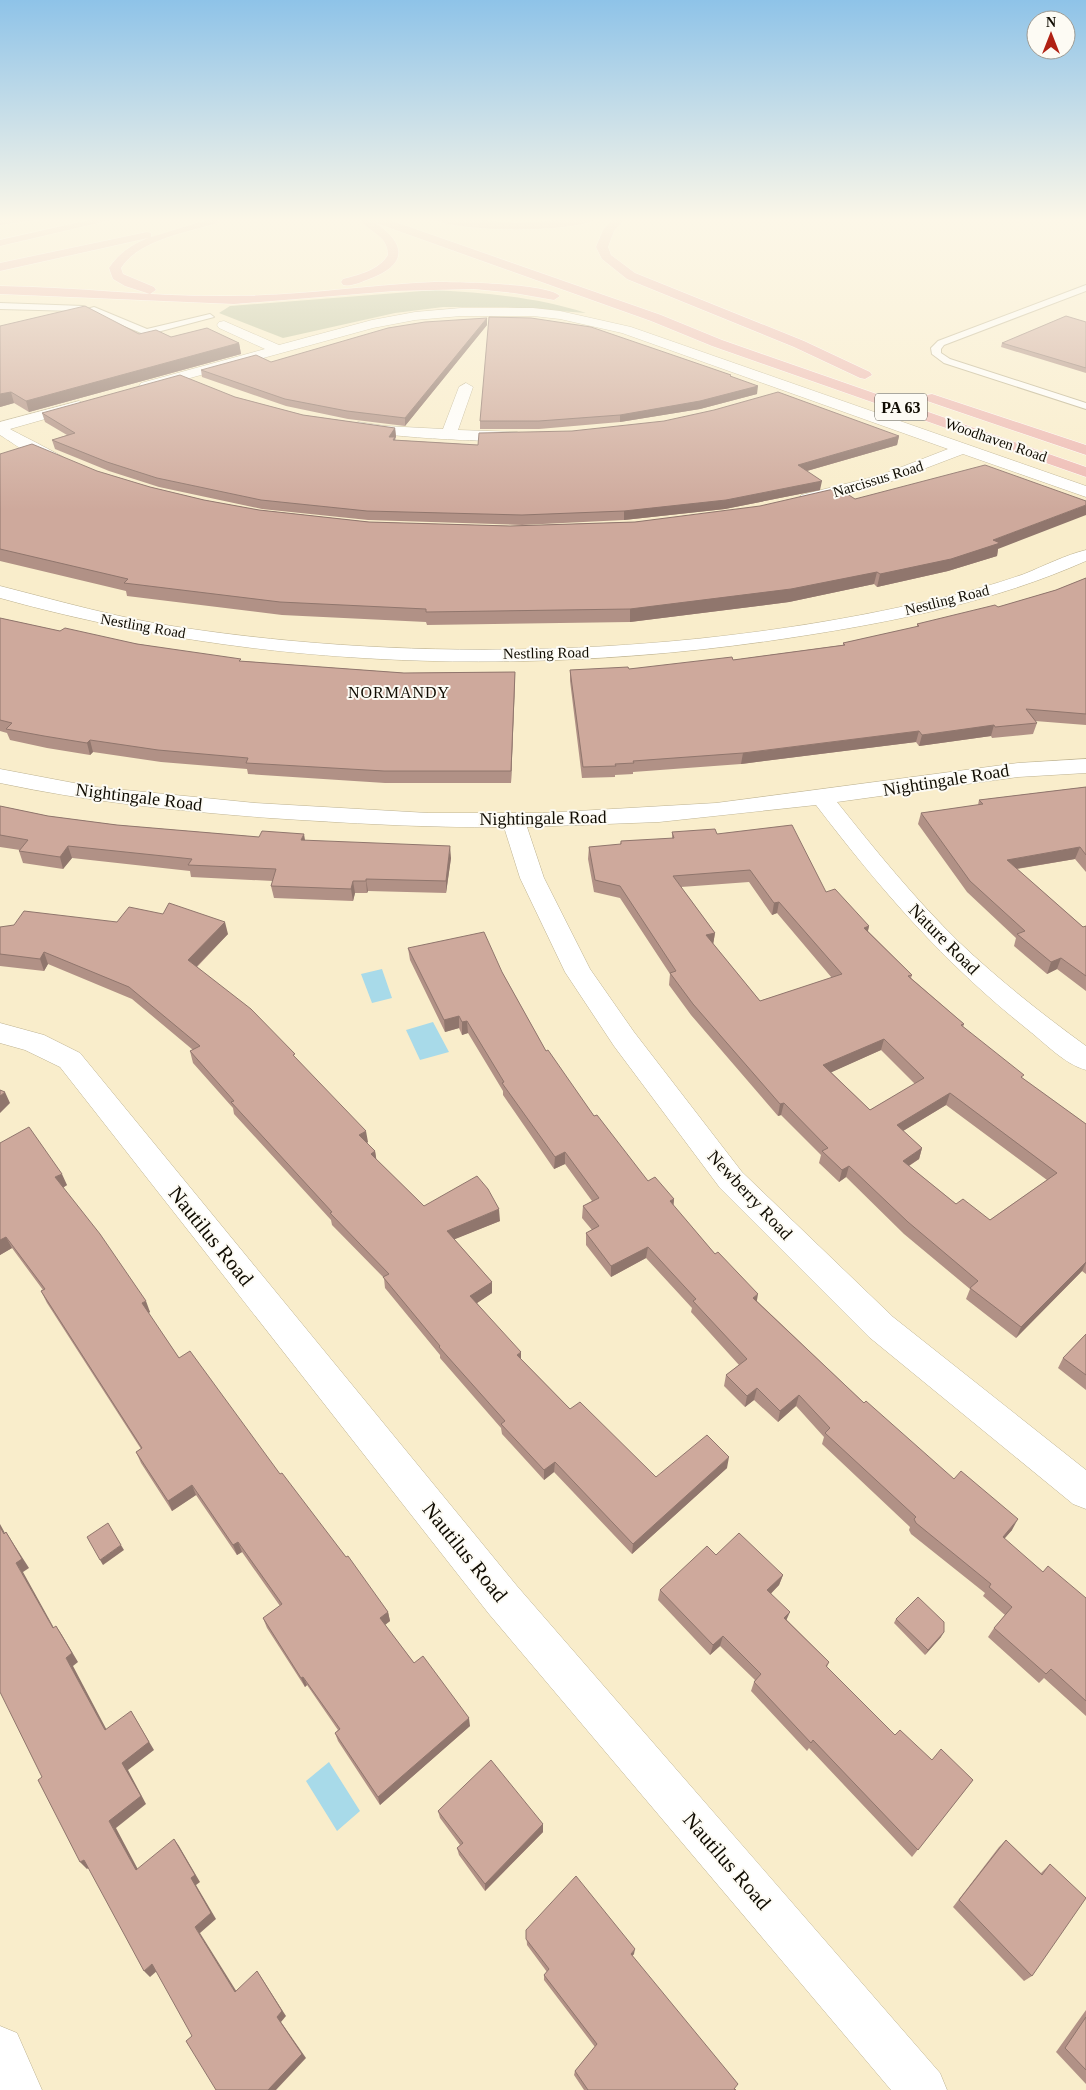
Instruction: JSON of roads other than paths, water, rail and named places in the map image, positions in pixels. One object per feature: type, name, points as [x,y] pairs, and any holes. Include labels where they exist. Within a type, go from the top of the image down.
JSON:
[{"type":"highway","name":"PA 63","points":[[615,315],[717,343]]},
{"type":"highway","name":"Woodhaven Road","points":[[646,315],[717,343],[1086,472]]},
{"type":"highway","points":[[725,315],[799,344],[865,375]]},
{"type":"highway","name":"PA 63","points":[[698,317],[884,381]]},
{"type":"highway","name":"Woodhaven Road","points":[[920,394],[1086,450]]},
{"type":"street","name":"Woodhaven Road","points":[[134,389],[276,349],[389,321],[434,315]]},
{"type":"street","name":"Woodhaven Road","points":[[548,315],[594,322],[626,330],[1086,492]]},
{"type":"street","points":[[224,325],[276,349]]},
{"type":"street","points":[[182,376],[207,388]]},
{"type":"street","points":[[448,435],[466,387]]},
{"type":"street","points":[[773,396],[795,388]]},
{"type":"street","points":[[0,428],[96,400]]},
{"type":"street","points":[[341,425],[385,431],[448,435],[532,437]]},
{"type":"street","points":[[0,428],[41,453],[74,466]]},
{"type":"street","name":"Narcissus Road","points":[[795,502],[838,492],[891,476],[935,461],[963,448]]},
{"type":"street","name":"Nestling Road","points":[[0,592],[113,621],[208,637],[316,649],[410,654],[549,654],[663,648],[770,636],[875,618],[970,596],[1066,564],[1086,555]]},
{"type":"street","name":"Nightingale Road","points":[[0,776],[130,798],[228,808],[419,821],[634,816],[822,798],[1025,768],[1086,766]]},
{"type":"street","name":"Nature Road","points":[[822,798],[864,853],[921,918],[970,967],[1040,1026],[1086,1060]]},
{"type":"street","name":"Newberry Road","points":[[513,820],[532,878],[578,972],[624,1039],[731,1180],[881,1327],[1086,1492]]},
{"type":"street","name":"Nautilus Road","points":[[0,1033],[34,1042],[70,1060],[503,1600],[923,2090]]},
{"type":"street","points":[[0,2050],[18,2090]]},
{"type":"lane","points":[[55,319],[74,315]]},
{"type":"lane","points":[[105,315],[146,332],[210,317]]},
{"type":"lane","points":[[1016,315],[941,343],[936,348],[937,354],[947,361],[1086,406]]},
{"type":"water","points":[[382,969],[392,998],[372,1003],[361,974]]},
{"type":"water","points":[[433,1022],[449,1052],[420,1060],[406,1030]]},
{"type":"water","points":[[329,1762],[360,1811],[337,1831],[306,1781]]},
{"type":"district","name":"NORMANDY","points":[[399,692]]}]
